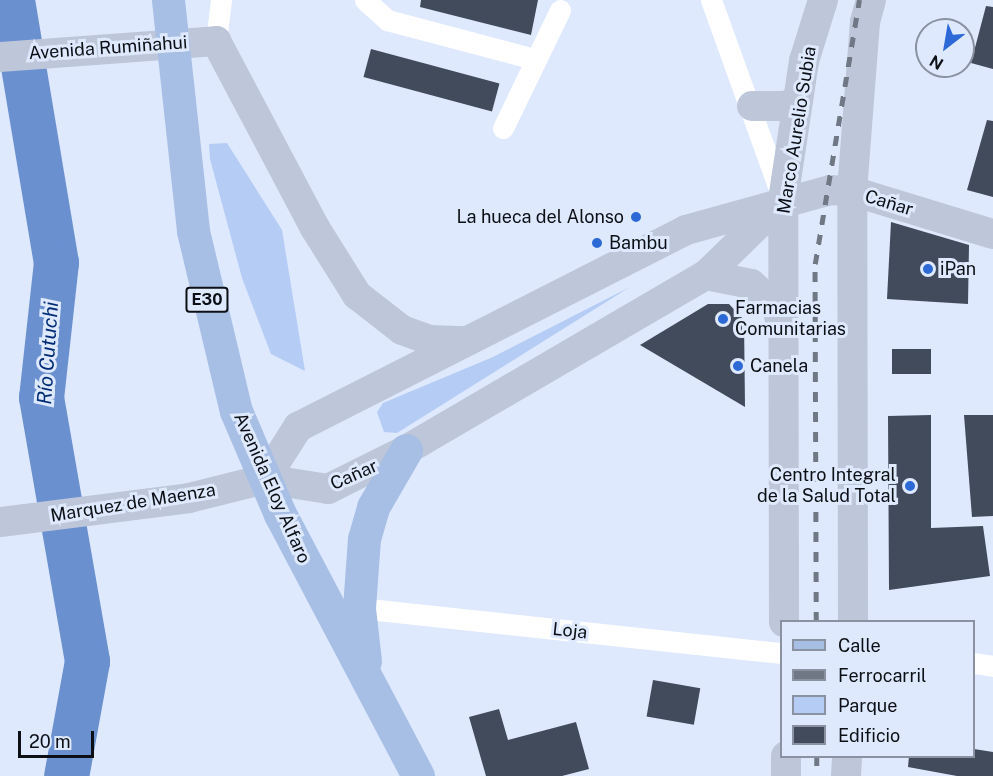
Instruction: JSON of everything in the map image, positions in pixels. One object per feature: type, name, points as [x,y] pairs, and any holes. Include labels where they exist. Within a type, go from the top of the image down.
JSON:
[{"type":"main road","name":"Avenida Eloy Alfaro","points":[[168,0],[193,231],[211,319],[236,411],[264,479],[418,776]]},
{"type":"main road","name":"Marco Aurelio Subia","points":[[784,620],[783,200],[798,99],[823,0]]},
{"type":"main road","points":[[853,620],[852,191],[865,22],[871,0]]},
{"type":"main road","name":"Avenida Rumiñahui","points":[[2,56],[216,41]]},
{"type":"main road","points":[[216,41],[315,228],[357,295],[402,330],[429,340],[466,341]]},
{"type":"main road","points":[[752,106],[787,106],[798,99]]},
{"type":"main road","name":"Cañar","points":[[783,200],[706,274],[406,450],[328,489],[264,479],[298,427],[686,230],[783,200],[830,190],[852,191],[993,234]]},
{"type":"main road","points":[[706,274],[751,284],[777,307],[782,329]]},
{"type":"main road","points":[[368,683],[359,608],[364,539],[373,507],[406,450]]},
{"type":"main road","name":"Marquez de Maenza","points":[[0,522],[189,498],[264,479]]},
{"type":"main road","points":[[786,758],[786,776]]},
{"type":"main road","points":[[846,776],[847,758]]},
{"type":"street","points":[[216,41],[221,0]]},
{"type":"street","points":[[364,0],[387,20],[535,59]]},
{"type":"street","points":[[711,0],[752,106],[783,200]]},
{"type":"street","points":[[503,128],[561,10]]},
{"type":"street","name":"Loja","points":[[359,608],[780,653]]},
{"type":"street","points":[[975,663],[993,666]]},
{"type":"green space","points":[[227,143],[282,230],[305,371],[271,354],[242,278],[210,159],[209,144]]},
{"type":"green space","points":[[630,287],[397,433],[384,432],[377,412],[383,403],[493,357]]},
{"type":"building","points":[[421,0],[538,0],[531,35],[420,7]]},
{"type":"building","points":[[986,6],[993,7],[993,69],[975,64],[975,48]]},
{"type":"building","points":[[371,49],[499,83],[492,111],[363,77]]},
{"type":"building","points":[[987,120],[993,121],[993,197],[967,190]]},
{"type":"building","name":"iPan","points":[[891,222],[969,245],[968,304],[887,299]]},
{"type":"building","points":[[708,304],[729,304],[744,320],[745,407],[640,345]]},
{"type":"building","points":[[892,349],[931,349],[931,374],[892,374]]},
{"type":"building","points":[[931,415],[931,528],[983,526],[990,576],[889,590],[888,416]]},
{"type":"building","points":[[964,415],[993,415],[993,516],[972,517]]},
{"type":"building","points":[[653,680],[700,688],[694,725],[647,716]]},
{"type":"building","points":[[499,709],[508,740],[576,722],[589,769],[562,776],[486,776],[469,717]]},
{"type":"building","points":[[975,749],[993,752],[993,776],[957,776],[908,767],[909,758],[975,758]]},
{"type":"waterway","name":"Río Cutuchi","points":[[12,0],[56,262],[41,397],[87,661],[66,776]]},
{"type":"railway","points":[[816,620],[815,264],[859,0]]},
{"type":"railway","points":[[817,758],[817,776]]},
{"type":"place","name":"La hueca del Alonso","points":[[636,217]]},
{"type":"place","name":"Bambu","points":[[597,243]]},
{"type":"place","name":"iPan","points":[[928,269]]},
{"type":"place","name":"Farmacias Comunitarias","points":[[723,319]]},
{"type":"place","name":"Canela","points":[[738,366]]},
{"type":"place","name":"Centro Integral de la Salud Total","points":[[910,486]]}]
